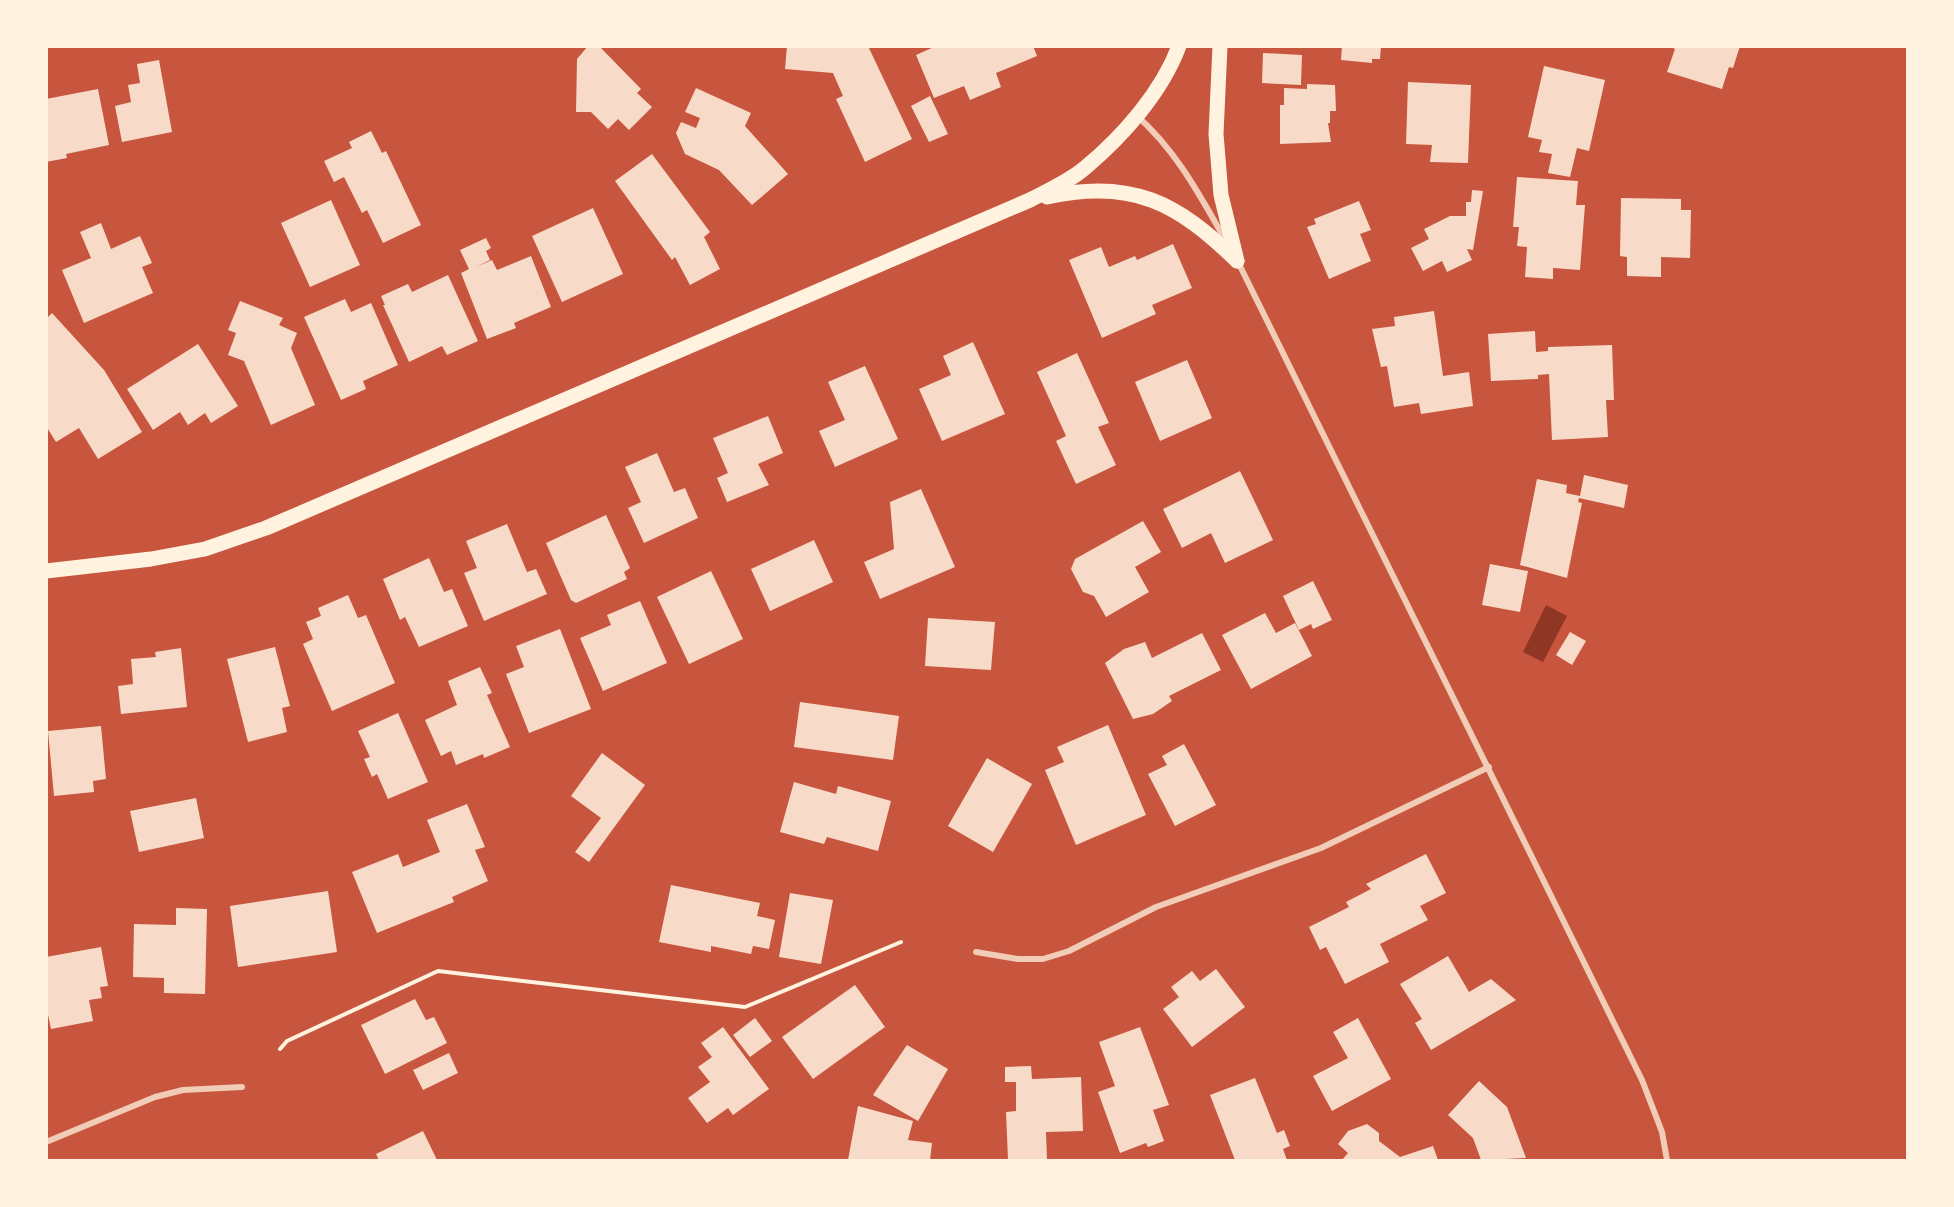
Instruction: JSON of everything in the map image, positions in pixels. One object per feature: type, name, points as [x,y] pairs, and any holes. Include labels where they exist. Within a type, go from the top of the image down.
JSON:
[{"type":"main road","points":[[46,571],[151,559],[205,549],[266,528],[1030,200],[1085,168],[1136,115],[1157,87],[1179,46]]},
{"type":"main road","points":[[1220,46],[1216,145],[1221,195],[1237,261]]},
{"type":"main road","points":[[1030,200],[1076,190],[1116,191],[1148,198],[1180,213],[1207,231],[1237,261]]},
{"type":"street","points":[[1136,115],[1161,136],[1179,160],[1237,261],[1642,1080],[1662,1132],[1667,1161]]},
{"type":"street","points":[[976,951],[1000,957],[1043,959],[1069,951],[1156,907],[1321,848],[1489,767]]},
{"type":"street","points":[[46,1142],[155,1097],[183,1089],[242,1087]]},
{"type":"path","points":[[280,1049],[287,1041],[438,970],[745,1006],[901,942]]},
{"type":"shaded area","points":[[1546,605],[1567,616],[1543,662],[1523,652]]},
{"type":"building","points":[[588,46],[599,46],[641,89],[637,93],[652,107],[629,130],[618,119],[608,129],[591,112],[576,112],[577,59]]},
{"type":"building","points":[[787,46],[868,46],[912,139],[865,162],[836,99],[843,96],[833,73],[785,69]]},
{"type":"building","points":[[936,46],[1033,46],[1037,56],[996,73],[1001,87],[970,100],[964,86],[934,98],[916,55]]},
{"type":"building","points":[[1342,46],[1381,46],[1380,59],[1372,59],[1372,63],[1341,60]]},
{"type":"building","points":[[1669,46],[1740,46],[1733,68],[1729,67],[1722,89],[1667,72],[1675,49]]},
{"type":"building","points":[[1263,53],[1302,55],[1301,85],[1262,83]]},
{"type":"building","points":[[159,60],[172,132],[122,142],[115,106],[131,102],[128,85],[140,83],[137,64]]},
{"type":"building","points":[[1544,66],[1605,80],[1589,151],[1577,148],[1570,177],[1548,173],[1552,154],[1539,152],[1542,140],[1528,137]]},
{"type":"building","points":[[1408,82],[1471,85],[1468,163],[1430,162],[1432,145],[1406,144]]},
{"type":"building","points":[[1307,84],[1335,85],[1336,111],[1330,111],[1330,123],[1328,123],[1331,142],[1280,144],[1280,105],[1284,105],[1284,88],[1307,89]]},
{"type":"building","points":[[696,88],[751,113],[745,126],[788,174],[752,205],[719,170],[685,154],[676,133],[681,122],[696,128],[700,118],[685,112]]},
{"type":"building","points":[[98,89],[109,145],[66,154],[67,158],[46,162],[46,99]]},
{"type":"building","points":[[930,96],[948,134],[929,142],[911,106]]},
{"type":"building","points":[[371,131],[382,153],[386,151],[421,225],[383,243],[367,210],[362,213],[344,177],[334,182],[324,161],[352,148],[349,142]]},
{"type":"building","points":[[652,154],[710,232],[704,237],[720,269],[690,285],[675,257],[672,260],[615,181]]},
{"type":"building","points":[[1517,177],[1578,181],[1576,205],[1585,205],[1580,270],[1553,268],[1553,279],[1525,277],[1527,247],[1517,246],[1519,227],[1513,227]]},
{"type":"building","points":[[1472,190],[1483,191],[1473,250],[1467,249],[1472,260],[1447,272],[1442,261],[1423,271],[1411,248],[1429,239],[1424,229],[1450,216],[1466,216],[1466,202],[1471,202]]},
{"type":"building","points":[[1621,198],[1681,199],[1681,210],[1691,210],[1690,258],[1661,257],[1661,277],[1627,276],[1627,257],[1620,256]]},
{"type":"building","points":[[331,200],[360,265],[310,287],[281,223]]},
{"type":"building","points":[[1359,201],[1371,230],[1360,234],[1371,261],[1329,279],[1307,227],[1316,224],[1314,219]]},
{"type":"building","points":[[593,208],[623,274],[562,302],[532,236]]},
{"type":"building","points":[[101,223],[111,249],[140,236],[152,263],[142,267],[153,293],[84,323],[62,270],[91,258],[80,232]]},
{"type":"building","points":[[486,238],[491,248],[486,251],[490,260],[476,267],[492,260],[497,270],[531,256],[551,307],[514,323],[516,328],[487,339],[461,273],[469,269],[460,250]]},
{"type":"building","points":[[1173,244],[1192,288],[1152,305],[1156,314],[1102,338],[1069,260],[1101,247],[1109,267],[1135,256],[1137,260]]},
{"type":"building","points":[[448,275],[478,341],[447,355],[442,346],[409,362],[381,296],[408,284],[412,292]]},
{"type":"building","points":[[345,299],[351,312],[371,303],[398,365],[363,381],[366,389],[341,400],[304,317]]},
{"type":"building","points":[[240,301],[283,318],[279,325],[297,333],[291,348],[315,405],[271,425],[244,361],[228,355],[236,333],[228,330]]},
{"type":"building","points":[[1434,311],[1443,376],[1469,372],[1473,406],[1421,414],[1419,403],[1394,407],[1387,366],[1381,367],[1372,329],[1395,326],[1394,317]]},
{"type":"building","points":[[52,313],[104,370],[142,432],[98,459],[79,428],[56,442],[46,426],[46,319]]},
{"type":"building","points":[[1535,331],[1536,352],[1548,351],[1548,347],[1612,345],[1614,400],[1606,400],[1608,437],[1552,440],[1549,374],[1538,375],[1538,379],[1491,381],[1488,334]]},
{"type":"building","points":[[973,342],[1005,414],[942,441],[919,389],[951,375],[943,356]]},
{"type":"building","points":[[198,344],[238,406],[211,423],[205,413],[188,425],[180,412],[153,430],[127,389]]},
{"type":"building","points":[[1077,353],[1109,423],[1098,427],[1116,465],[1076,484],[1056,441],[1066,436],[1037,372]]},
{"type":"building","points":[[1187,360],[1212,418],[1160,441],[1135,382]]},
{"type":"building","points":[[865,366],[898,439],[835,467],[819,431],[845,420],[828,382]]},
{"type":"building","points":[[768,416],[783,453],[758,464],[769,485],[727,502],[717,478],[728,473],[713,438]]},
{"type":"building","points":[[657,453],[674,492],[685,488],[698,518],[644,543],[628,508],[641,502],[625,467]]},
{"type":"building","points":[[1240,471],[1273,540],[1225,563],[1211,533],[1182,548],[1163,509]]},
{"type":"building","points":[[1584,475],[1628,485],[1624,508],[1579,498],[1578,502],[1582,503],[1567,578],[1520,565],[1537,479],[1567,485],[1566,493],[1580,496]]},
{"type":"building","points":[[921,489],[955,567],[880,599],[864,562],[894,549],[890,502]]},
{"type":"building","points":[[606,515],[630,568],[624,572],[627,579],[576,603],[571,600],[546,543]]},
{"type":"building","points":[[1143,521],[1161,552],[1135,567],[1149,592],[1106,617],[1094,596],[1083,592],[1071,569],[1075,559]]},
{"type":"building","points":[[507,524],[527,572],[536,569],[547,594],[484,621],[464,573],[477,568],[466,541]]},
{"type":"building","points":[[814,540],[833,582],[770,611],[751,569]]},
{"type":"building","points":[[429,558],[444,592],[452,589],[468,626],[419,647],[405,617],[400,620],[383,579]]},
{"type":"building","points":[[1490,564],[1528,571],[1520,612],[1482,605]]},
{"type":"building","points":[[711,571],[743,639],[689,664],[657,597]]},
{"type":"building","points":[[1313,581],[1332,620],[1313,629],[1311,624],[1299,630],[1283,596]]},
{"type":"building","points":[[348,595],[358,618],[366,615],[395,683],[332,711],[303,644],[313,639],[306,622],[321,616],[318,608]]},
{"type":"building","points":[[640,601],[667,663],[603,691],[580,638],[611,625],[607,615]]},
{"type":"building","points":[[1265,613],[1276,633],[1295,623],[1312,656],[1251,689],[1222,635]]},
{"type":"building","points":[[928,618],[995,622],[991,670],[925,666]]},
{"type":"building","points":[[560,629],[591,709],[529,733],[506,674],[524,667],[516,646]]},
{"type":"building","points":[[1570,632],[1586,641],[1572,665],[1556,655]]},
{"type":"building","points":[[1202,633],[1221,670],[1169,696],[1172,701],[1153,714],[1133,719],[1105,663],[1124,649],[1145,642],[1152,658]]},
{"type":"building","points":[[275,647],[290,706],[282,708],[287,732],[248,742],[227,659]]},
{"type":"building","points":[[181,648],[187,707],[121,714],[118,686],[133,684],[131,659],[156,657],[155,652]]},
{"type":"building","points":[[480,667],[492,693],[487,695],[510,747],[484,758],[483,754],[456,765],[451,751],[441,756],[425,720],[457,705],[448,681]]},
{"type":"building","points":[[800,702],[899,716],[893,760],[794,747]]},
{"type":"building","points":[[398,713],[428,782],[388,799],[377,774],[372,777],[364,759],[370,757],[358,731]]},
{"type":"building","points":[[1108,725],[1146,815],[1076,845],[1045,770],[1064,762],[1057,747]]},
{"type":"building","points":[[101,726],[106,779],[93,781],[94,792],[54,796],[48,731]]},
{"type":"building","points":[[1184,744],[1216,805],[1175,826],[1148,774],[1167,765],[1162,756]]},
{"type":"building","points":[[602,753],[645,785],[589,862],[575,852],[601,818],[571,796]]},
{"type":"building","points":[[987,758],[1032,784],[993,852],[948,826]]},
{"type":"building","points":[[794,782],[836,794],[838,786],[891,801],[878,851],[827,837],[824,844],[780,832]]},
{"type":"building","points":[[196,798],[204,838],[139,852],[130,811]]},
{"type":"building","points":[[467,804],[485,847],[475,850],[488,881],[452,897],[454,902],[377,933],[352,872],[398,854],[403,867],[440,852],[427,820]]},
{"type":"building","points":[[1426,854],[1446,893],[1420,906],[1428,920],[1380,944],[1389,962],[1345,984],[1326,947],[1320,950],[1309,927],[1349,907],[1346,902],[1371,889],[1366,884]]},
{"type":"building","points":[[671,885],[760,903],[757,916],[775,920],[769,949],[753,946],[751,954],[711,946],[711,952],[659,942]]},
{"type":"building","points":[[328,891],[337,952],[238,967],[230,906]]},
{"type":"building","points":[[790,893],[833,900],[821,964],[779,957]]},
{"type":"building","points":[[176,908],[207,909],[205,994],[164,993],[164,978],[133,977],[134,924],[176,925]]},
{"type":"building","points":[[101,947],[108,986],[100,987],[102,998],[89,1000],[93,1021],[51,1029],[46,1005],[46,957]]},
{"type":"building","points":[[1448,956],[1469,992],[1491,979],[1516,1000],[1431,1050],[1415,1023],[1422,1019],[1400,984]]},
{"type":"building","points":[[1216,969],[1245,1007],[1192,1047],[1163,1009],[1179,997],[1171,987],[1192,971],[1200,981]]},
{"type":"building","points":[[855,985],[885,1027],[813,1079],[782,1037]]},
{"type":"building","points":[[415,999],[426,1020],[434,1017],[447,1043],[385,1074],[361,1025]]},
{"type":"building","points":[[755,1018],[772,1041],[750,1057],[733,1035]]},
{"type":"building","points":[[1358,1018],[1391,1079],[1332,1111],[1313,1076],[1348,1058],[1333,1032]]},
{"type":"building","points":[[723,1027],[769,1089],[733,1115],[728,1108],[707,1123],[688,1098],[710,1082],[698,1067],[712,1057],[701,1043]]},
{"type":"building","points":[[1140,1027],[1169,1105],[1153,1110],[1164,1141],[1148,1147],[1146,1143],[1120,1153],[1098,1092],[1115,1086],[1099,1042]]},
{"type":"building","points":[[907,1045],[948,1069],[918,1121],[873,1095]]},
{"type":"building","points":[[449,1053],[458,1073],[423,1090],[413,1070]]},
{"type":"building","points":[[1031,1066],[1032,1079],[1081,1077],[1083,1131],[1046,1132],[1047,1160],[1008,1160],[1006,1112],[1016,1111],[1016,1082],[1005,1082],[1005,1067]]},
{"type":"building","points":[[1255,1078],[1277,1133],[1284,1130],[1290,1146],[1283,1149],[1287,1160],[1235,1160],[1210,1095]]},
{"type":"building","points":[[1479,1081],[1507,1107],[1526,1158],[1481,1160],[1473,1138],[1448,1115]]},
{"type":"building","points":[[858,1106],[913,1121],[908,1140],[932,1143],[930,1160],[848,1160]]},
{"type":"building","points":[[1367,1124],[1379,1133],[1379,1141],[1400,1157],[1433,1146],[1438,1160],[1342,1160],[1348,1153],[1338,1144],[1348,1131]]},
{"type":"building","points":[[423,1131],[437,1160],[379,1160],[376,1154]]}]
